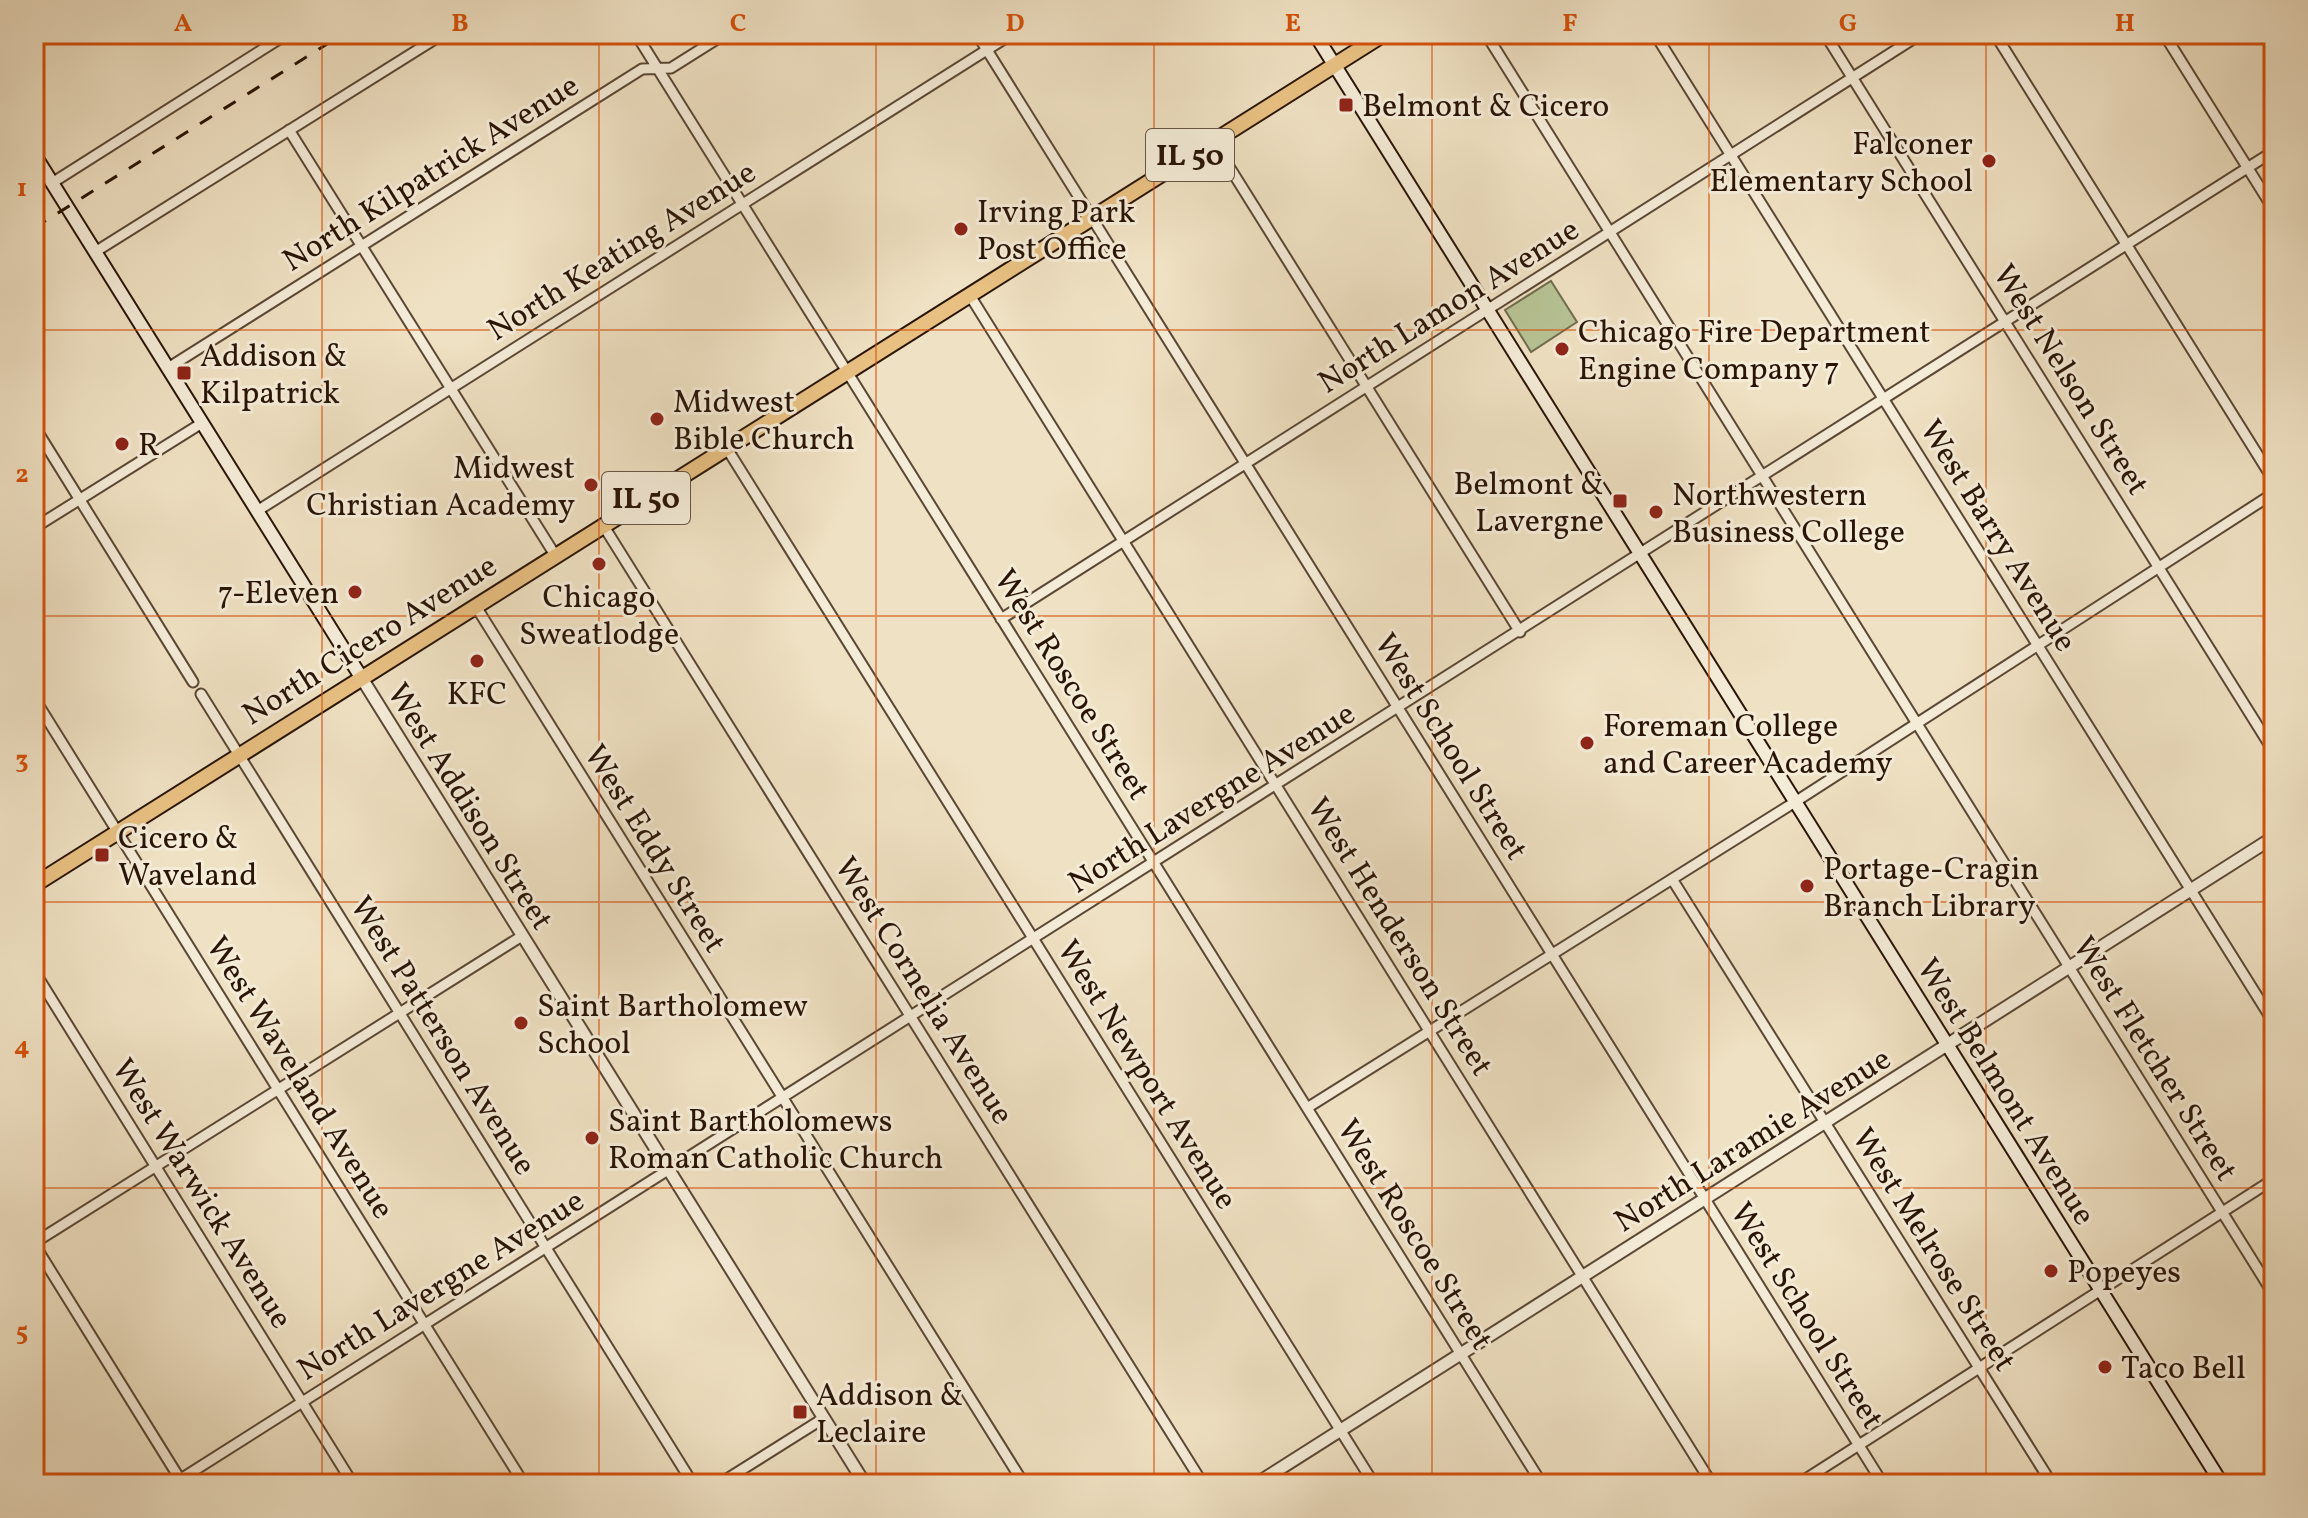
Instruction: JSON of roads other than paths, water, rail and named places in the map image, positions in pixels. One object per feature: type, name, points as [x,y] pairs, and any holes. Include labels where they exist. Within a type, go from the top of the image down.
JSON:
[{"type":"main road","name":"West Belmont Avenue","points":[[1315,34],[2222,1484]]},
{"type":"main road","name":"North Cicero Avenue","points":[[34,885],[1384,34]]},
{"type":"main road","name":"West Addison Street","points":[[34,154],[361,677]]},
{"type":"street","points":[[52,183],[287,34]]},
{"type":"street","points":[[95,252],[443,34]]},
{"type":"street","name":"West Roscoe Street","points":[[636,34],[1542,1484]]},
{"type":"street","name":"North Kilpatrick Avenue","points":[[168,368],[642,69],[671,68],[725,34]]},
{"type":"street","name":"West School Street","points":[[977,34],[1883,1484]]},
{"type":"street","name":"North Keating Avenue","points":[[257,511],[1012,34]]},
{"type":"street","name":"West Fletcher Street","points":[[1486,34],[2274,1295]]},
{"type":"street","name":"West Barry Avenue","points":[[1655,34],[2274,1023]]},
{"type":"street","name":"West Nelson Street","points":[[1825,34],[2274,752]]},
{"type":"street","name":"North Lamon Avenue","points":[[1001,619],[1921,34]]},
{"type":"street","points":[[1995,34],[2274,481]]},
{"type":"street","points":[[2164,34],[2274,210]]},
{"type":"street","points":[[289,130],[555,555]]},
{"type":"street","points":[[1213,141],[1520,632]]},
{"type":"street","name":"North Lavergne Avenue","points":[[179,1482],[2274,151]]},
{"type":"street","name":"West Henderson Street","points":[[969,294],[1712,1484]]},
{"type":"street","points":[[34,528],[202,423]]},
{"type":"street","points":[[34,426],[193,682]]},
{"type":"street","name":"West Newport Avenue","points":[[726,447],[1374,1484]]},
{"type":"street","points":[[1307,1108],[1795,802],[2274,493]]},
{"type":"street","name":"West Cornelia Avenue","points":[[603,525],[1203,1484]]},
{"type":"street","name":"West Eddy Street","points":[[475,605],[1024,1484]]},
{"type":"street","name":"West Addison Street","points":[[361,677],[865,1484]]},
{"type":"street","name":"West Patterson Avenue","points":[[201,694],[693,1484]]},
{"type":"street","name":"West Waveland Avenue","points":[[34,698],[524,1484]]},
{"type":"street","name":"North Laramie Avenue","points":[[1256,1484],[2274,837]]},
{"type":"street","name":"West Melrose Street","points":[[1672,879],[2052,1484]]},
{"type":"street","points":[[179,1482],[34,1244],[522,936]]},
{"type":"street","name":"West Warwick Avenue","points":[[34,971],[353,1484]]},
{"type":"street","points":[[1798,1484],[2274,1179]]},
{"type":"street","points":[[719,1484],[824,1418]]},
{"type":"railway","points":[[34,228],[343,34]]},
{"type":"place","name":"Belmont & Cicero","points":[[1346,105]]},
{"type":"place","name":"Falconer Elementary School","points":[[1989,161]]},
{"type":"place","name":"Irving Park Post Office","points":[[961,229]]},
{"type":"place","name":"Chicago Fire Department Engine Company 7","points":[[1562,349]]},
{"type":"place","name":"Addison & Kilpatrick","points":[[184,373]]},
{"type":"place","name":"Midwest Bible Church","points":[[657,419]]},
{"type":"place","name":"R","points":[[122,444]]},
{"type":"place","name":"Midwest Christian Academy","points":[[591,485]]},
{"type":"place","name":"Belmont & Lavergne","points":[[1620,501]]},
{"type":"place","name":"Northwestern Business College","points":[[1656,512]]},
{"type":"place","name":"Chicago Sweatlodge","points":[[599,564]]},
{"type":"place","name":"7-Eleven","points":[[355,592]]},
{"type":"place","name":"KFC","points":[[477,661]]},
{"type":"place","name":"Foreman College and Career Academy","points":[[1587,743]]},
{"type":"place","name":"Cicero & Waveland","points":[[102,855]]},
{"type":"place","name":"Portage-Cragin Branch Library","points":[[1807,886]]},
{"type":"place","name":"Saint Bartholomew School","points":[[521,1023]]},
{"type":"place","name":"Saint Bartholomews Roman Catholic Church","points":[[592,1138]]},
{"type":"place","name":"Popeyes","points":[[2051,1271]]},
{"type":"place","name":"Taco Bell","points":[[2105,1367]]},
{"type":"place","name":"Addison & Leclaire","points":[[800,1412]]}]
